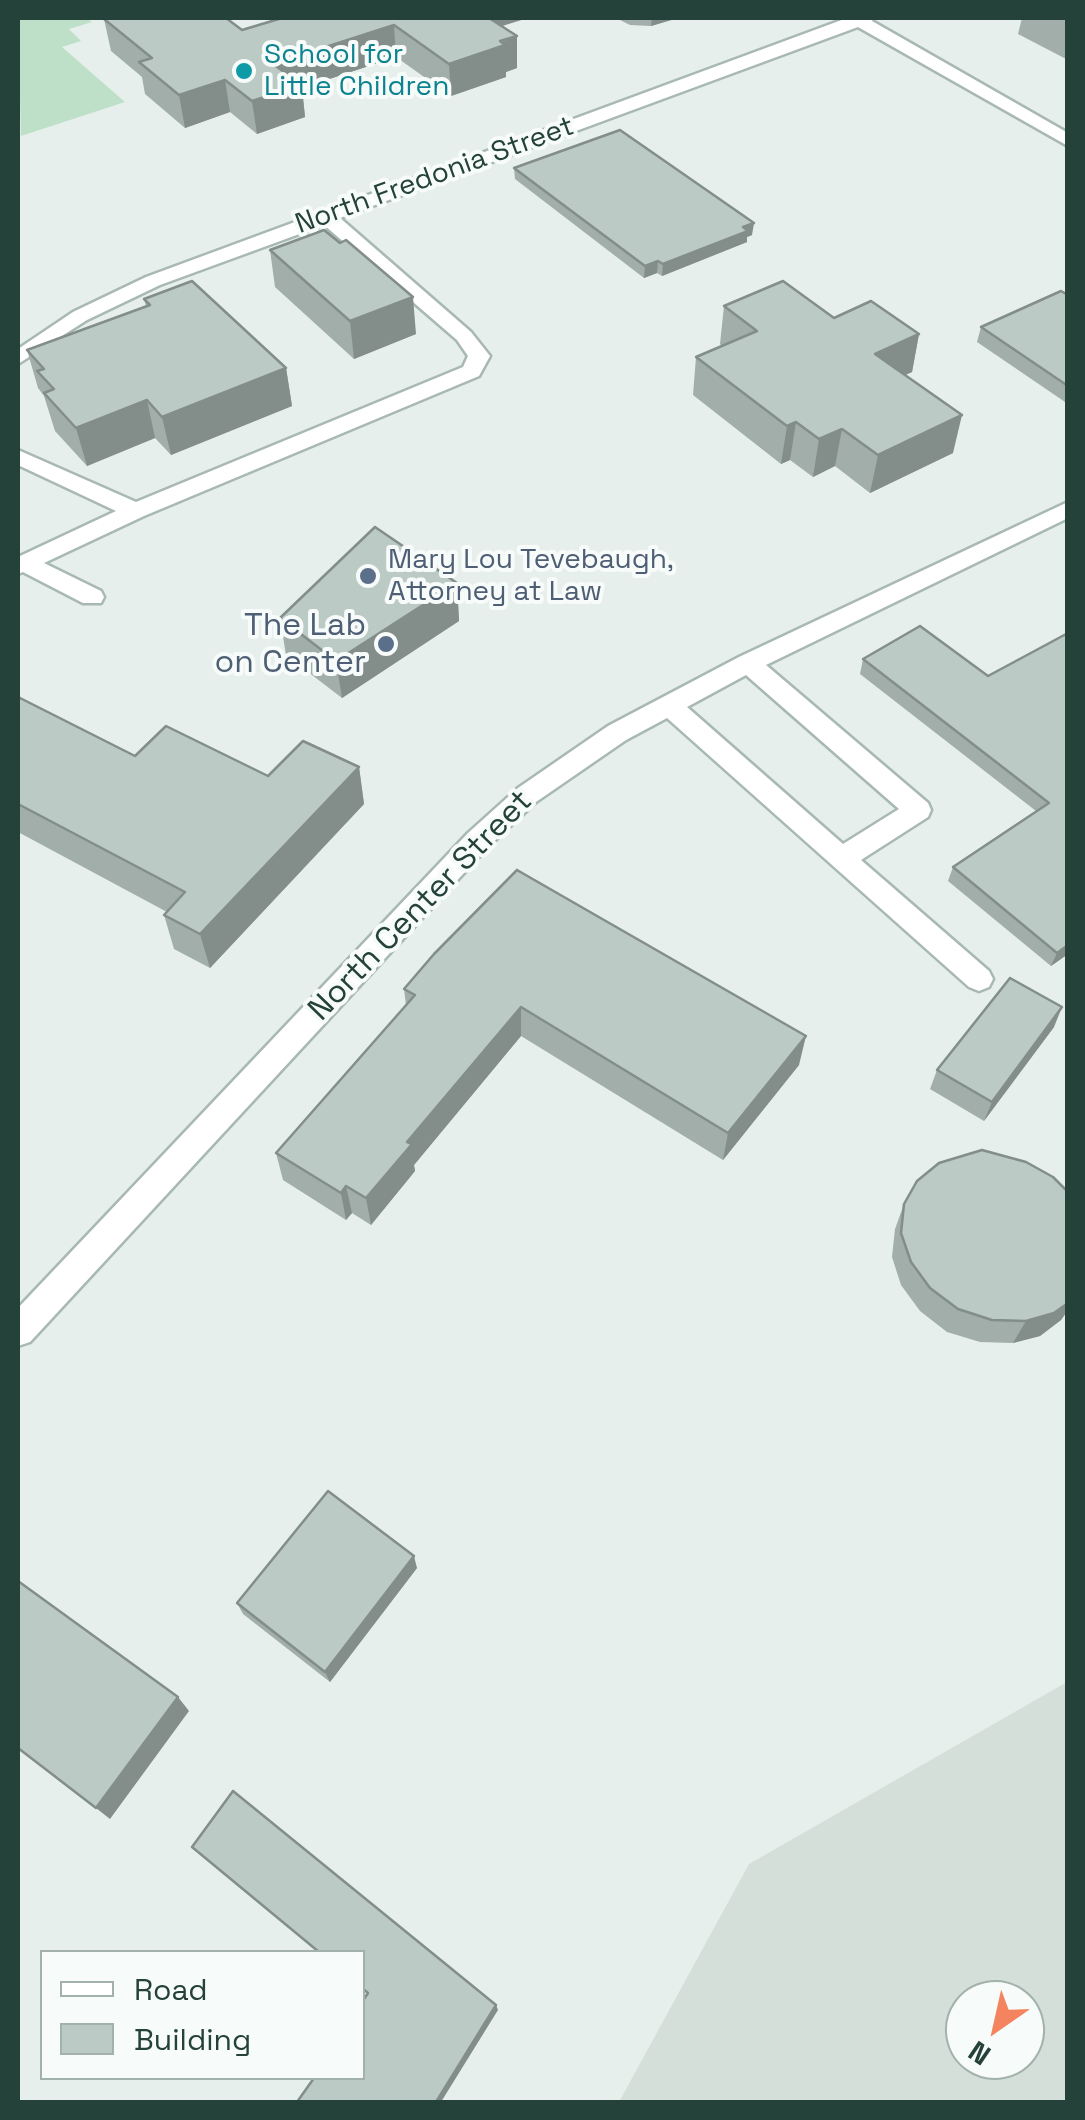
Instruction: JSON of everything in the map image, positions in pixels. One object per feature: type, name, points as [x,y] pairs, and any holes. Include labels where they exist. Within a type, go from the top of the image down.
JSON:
[{"type":"street","points":[[860,18],[1068,141]]},
{"type":"street","name":"North Fredonia Street","points":[[18,357],[116,296],[860,18]]},
{"type":"street","points":[[21,565],[136,511],[471,371],[479,356],[464,336],[326,217]]},
{"type":"street","points":[[18,457],[136,511]]},
{"type":"street","name":"North Center Street","points":[[18,1331],[478,840],[527,795],[581,756],[748,663],[1068,509]]},
{"type":"street","points":[[21,565],[92,597]]},
{"type":"street","points":[[748,663],[918,810],[841,859]]},
{"type":"street","points":[[669,705],[979,979]]},
{"type":"shaded area","points":[[1067,1682],[1067,2102],[619,2102],[749,1864]]},
{"type":"green space","points":[[18,18],[86,18],[92,22],[69,29],[81,41],[62,47],[125,102],[21,136]]},
{"type":"building","points":[[226,18],[242,30],[282,18],[489,18],[517,36],[500,41],[505,45],[449,64],[394,25],[273,64],[302,85],[252,101],[225,80],[179,95],[139,62],[152,58],[104,19]]},
{"type":"building","points":[[620,130],[754,223],[743,227],[748,231],[663,264],[658,261],[645,266],[514,168]]},
{"type":"building","points":[[324,230],[340,243],[346,240],[413,297],[350,321],[270,250]]},
{"type":"building","points":[[192,281],[286,368],[162,417],[147,400],[76,428],[44,393],[54,389],[37,371],[44,369],[27,350],[150,305],[144,299]]},
{"type":"building","points":[[783,281],[834,318],[871,301],[919,334],[875,354],[962,415],[878,455],[842,429],[819,439],[796,422],[787,426],[696,357],[757,331],[724,306]]},
{"type":"building","points":[[1061,291],[1068,295],[1068,386],[981,327]]},
{"type":"building","points":[[375,527],[457,583],[336,661],[280,618]]},
{"type":"building","points":[[920,626],[988,676],[1068,633],[1068,945],[1057,953],[953,867],[1049,803],[863,659]]},
{"type":"building","points":[[20,698],[135,756],[166,726],[268,776],[303,741],[359,767],[200,934],[164,915],[185,892],[18,804]]},
{"type":"building","points":[[517,870],[806,1036],[728,1133],[521,1007],[407,1142],[412,1144],[366,1198],[346,1186],[341,1193],[276,1153],[415,995],[404,989]]},
{"type":"building","points":[[1010,978],[1062,1007],[992,1102],[937,1070]]},
{"type":"building","points":[[982,1150],[1026,1162],[1053,1177],[1068,1192],[1068,1303],[1054,1313],[1026,1321],[992,1320],[958,1309],[930,1288],[911,1262],[901,1233],[904,1204],[917,1181],[939,1163]]},
{"type":"building","points":[[328,1491],[414,1556],[325,1672],[237,1603]]},
{"type":"building","points":[[18,1581],[178,1697],[96,1808],[18,1748]]},
{"type":"building","points":[[233,1791],[496,2005],[436,2102],[297,2102],[313,2080],[365,2080],[365,1950],[317,1950],[192,1847]]},
{"type":"place","name":"School for Little Children","points":[[244,71]]},
{"type":"place","name":"Mary Lou Tevebaugh, Attorney at Law","points":[[368,576]]},
{"type":"place","name":"The Lab on Center","points":[[386,644]]}]
